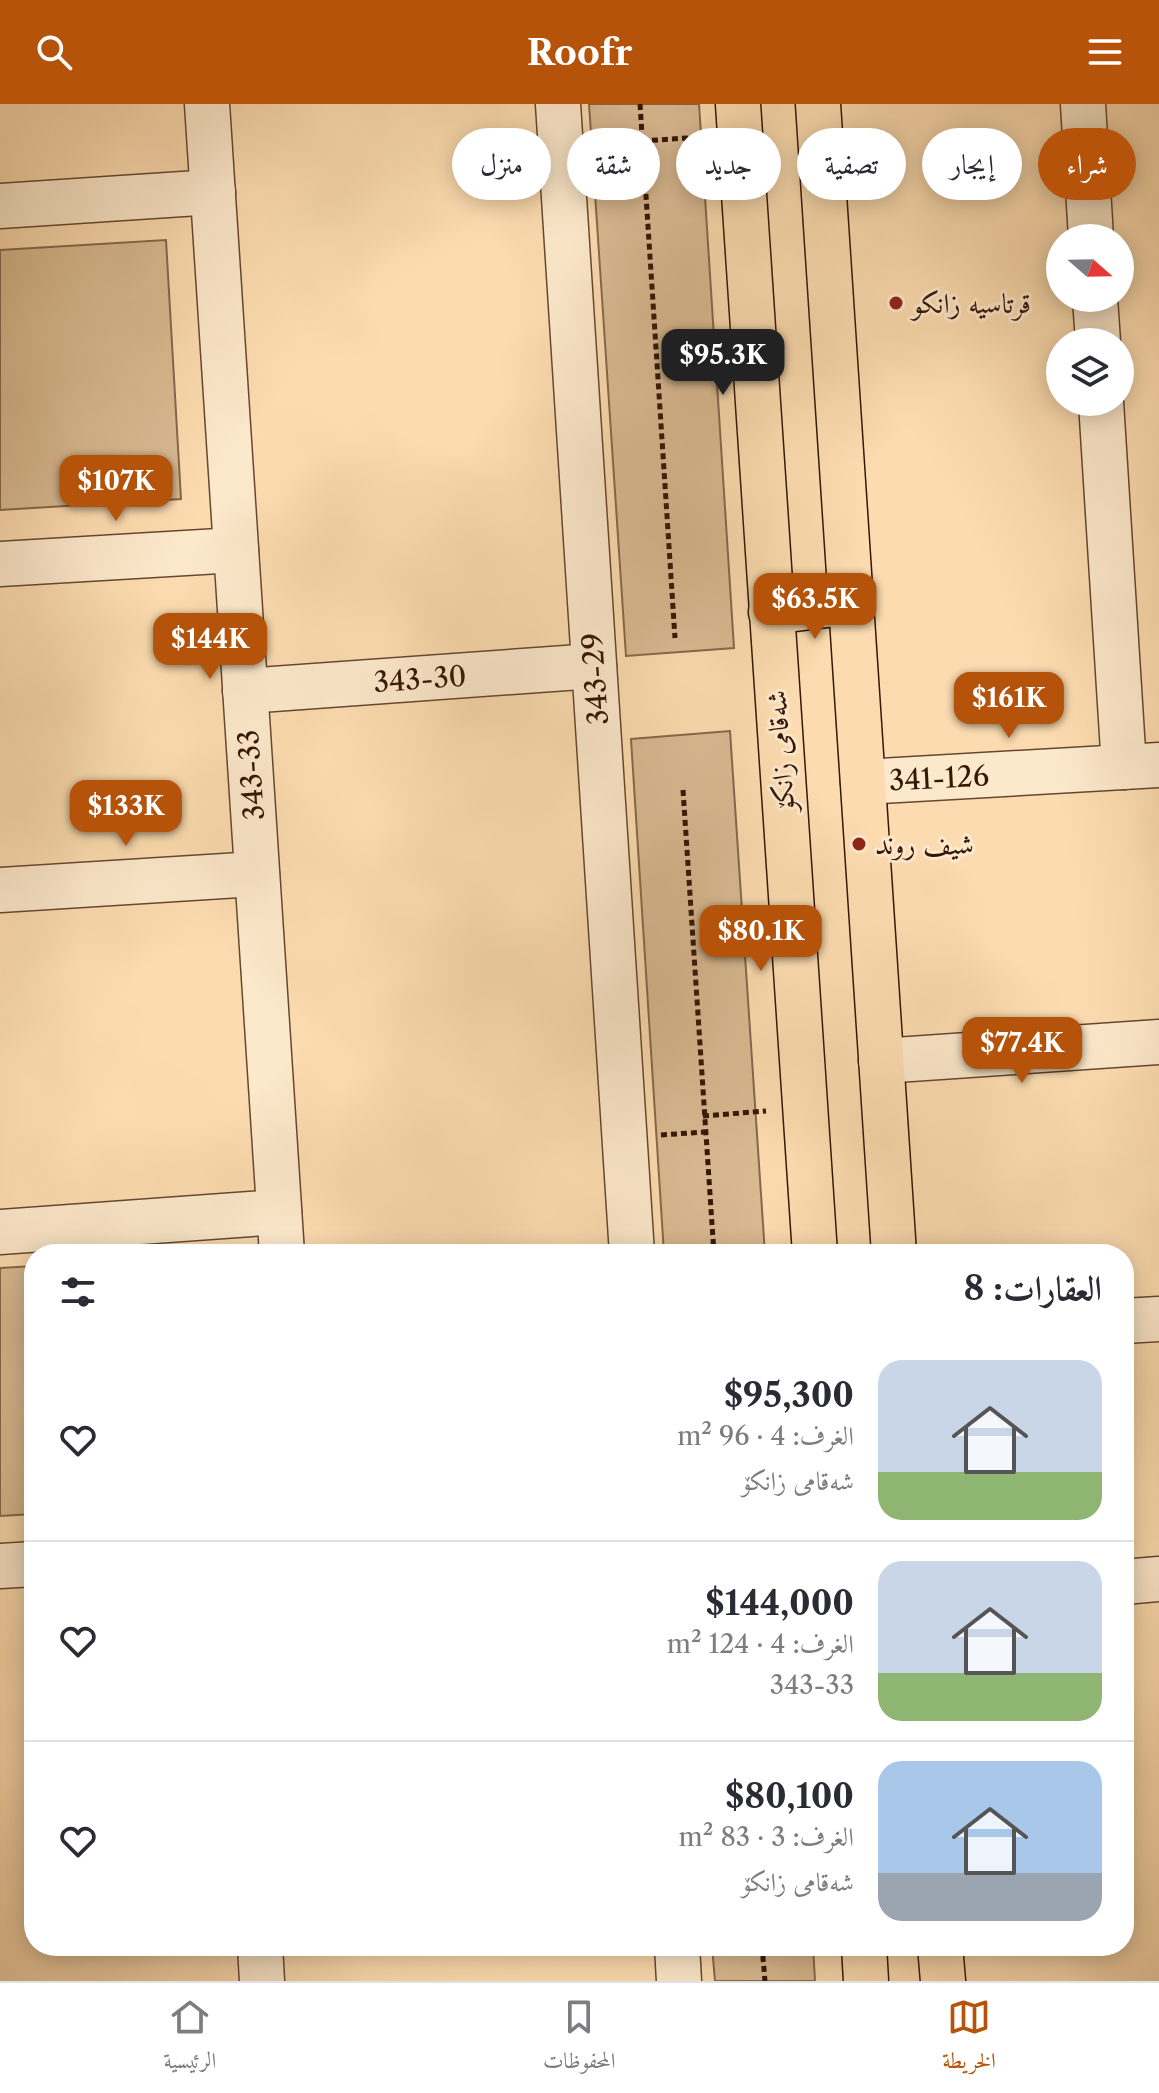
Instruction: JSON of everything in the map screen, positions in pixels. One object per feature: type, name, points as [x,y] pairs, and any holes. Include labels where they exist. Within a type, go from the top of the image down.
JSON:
[{"type":"main road","name":"شەقامی زانکۆ","points":[[738,104],[814,1244]]},
{"type":"main road","points":[[818,104],[893,1244]]},
{"type":"main road","points":[[771,612],[851,602]]},
{"type":"main road","points":[[865,1956],[866,1981]]},
{"type":"main road","points":[[941,1956],[943,1981]]},
{"type":"street","name":"343-33","points":[[207,104],[280,1233]]},
{"type":"street","name":"343-29","points":[[558,104],[631,1244]]},
{"type":"street","points":[[1083,104],[1090,224]]},
{"type":"street","points":[[0,206],[213,192]]},
{"type":"street","points":[[1103,416],[1142,766]]},
{"type":"street","points":[[0,564],[236,550]]},
{"type":"street","name":"343-30","points":[[245,691],[594,666]]},
{"type":"street","name":"341-126","points":[[863,782],[1142,766]]},
{"type":"street","points":[[0,890],[257,874]]},
{"type":"street","points":[[881,1061],[1159,1042]]},
{"type":"street","points":[[0,1232],[280,1233]]},
{"type":"street","points":[[1134,1320],[1159,1319]]},
{"type":"street","points":[[0,1566],[24,1565]]},
{"type":"street","points":[[1134,1581],[1159,1579]]},
{"type":"street","points":[[261,1956],[262,1981]]},
{"type":"street","points":[[678,1956],[679,1981]]},
{"type":"path","points":[[640,104],[641,128]]},
{"type":"path","points":[[646,200],[675,638]]},
{"type":"path","points":[[683,790],[713,1244]]},
{"type":"path","points":[[703,1116],[766,1111]]},
{"type":"path","points":[[656,1136],[704,1132]]},
{"type":"path","points":[[763,1956],[765,1981]]},
{"type":"shaded area","points":[[589,104],[699,104],[701,128],[676,128],[676,200],[705,200],[734,648],[626,656],[595,200],[660,200],[660,128],[591,128]]},
{"type":"shaded area","points":[[166,240],[181,499],[0,510],[0,250]]},
{"type":"shaded area","points":[[730,731],[764,1244],[663,1244],[631,739]]},
{"type":"shaded area","points":[[24,1267],[24,1515],[0,1516],[0,1268]]},
{"type":"shaded area","points":[[713,1956],[814,1956],[815,1981],[715,1981]]},
{"type":"place","name":"قرتاسیە زانکو","points":[[896,303]]},
{"type":"place","name":"شیف روند","points":[[859,844]]}]
